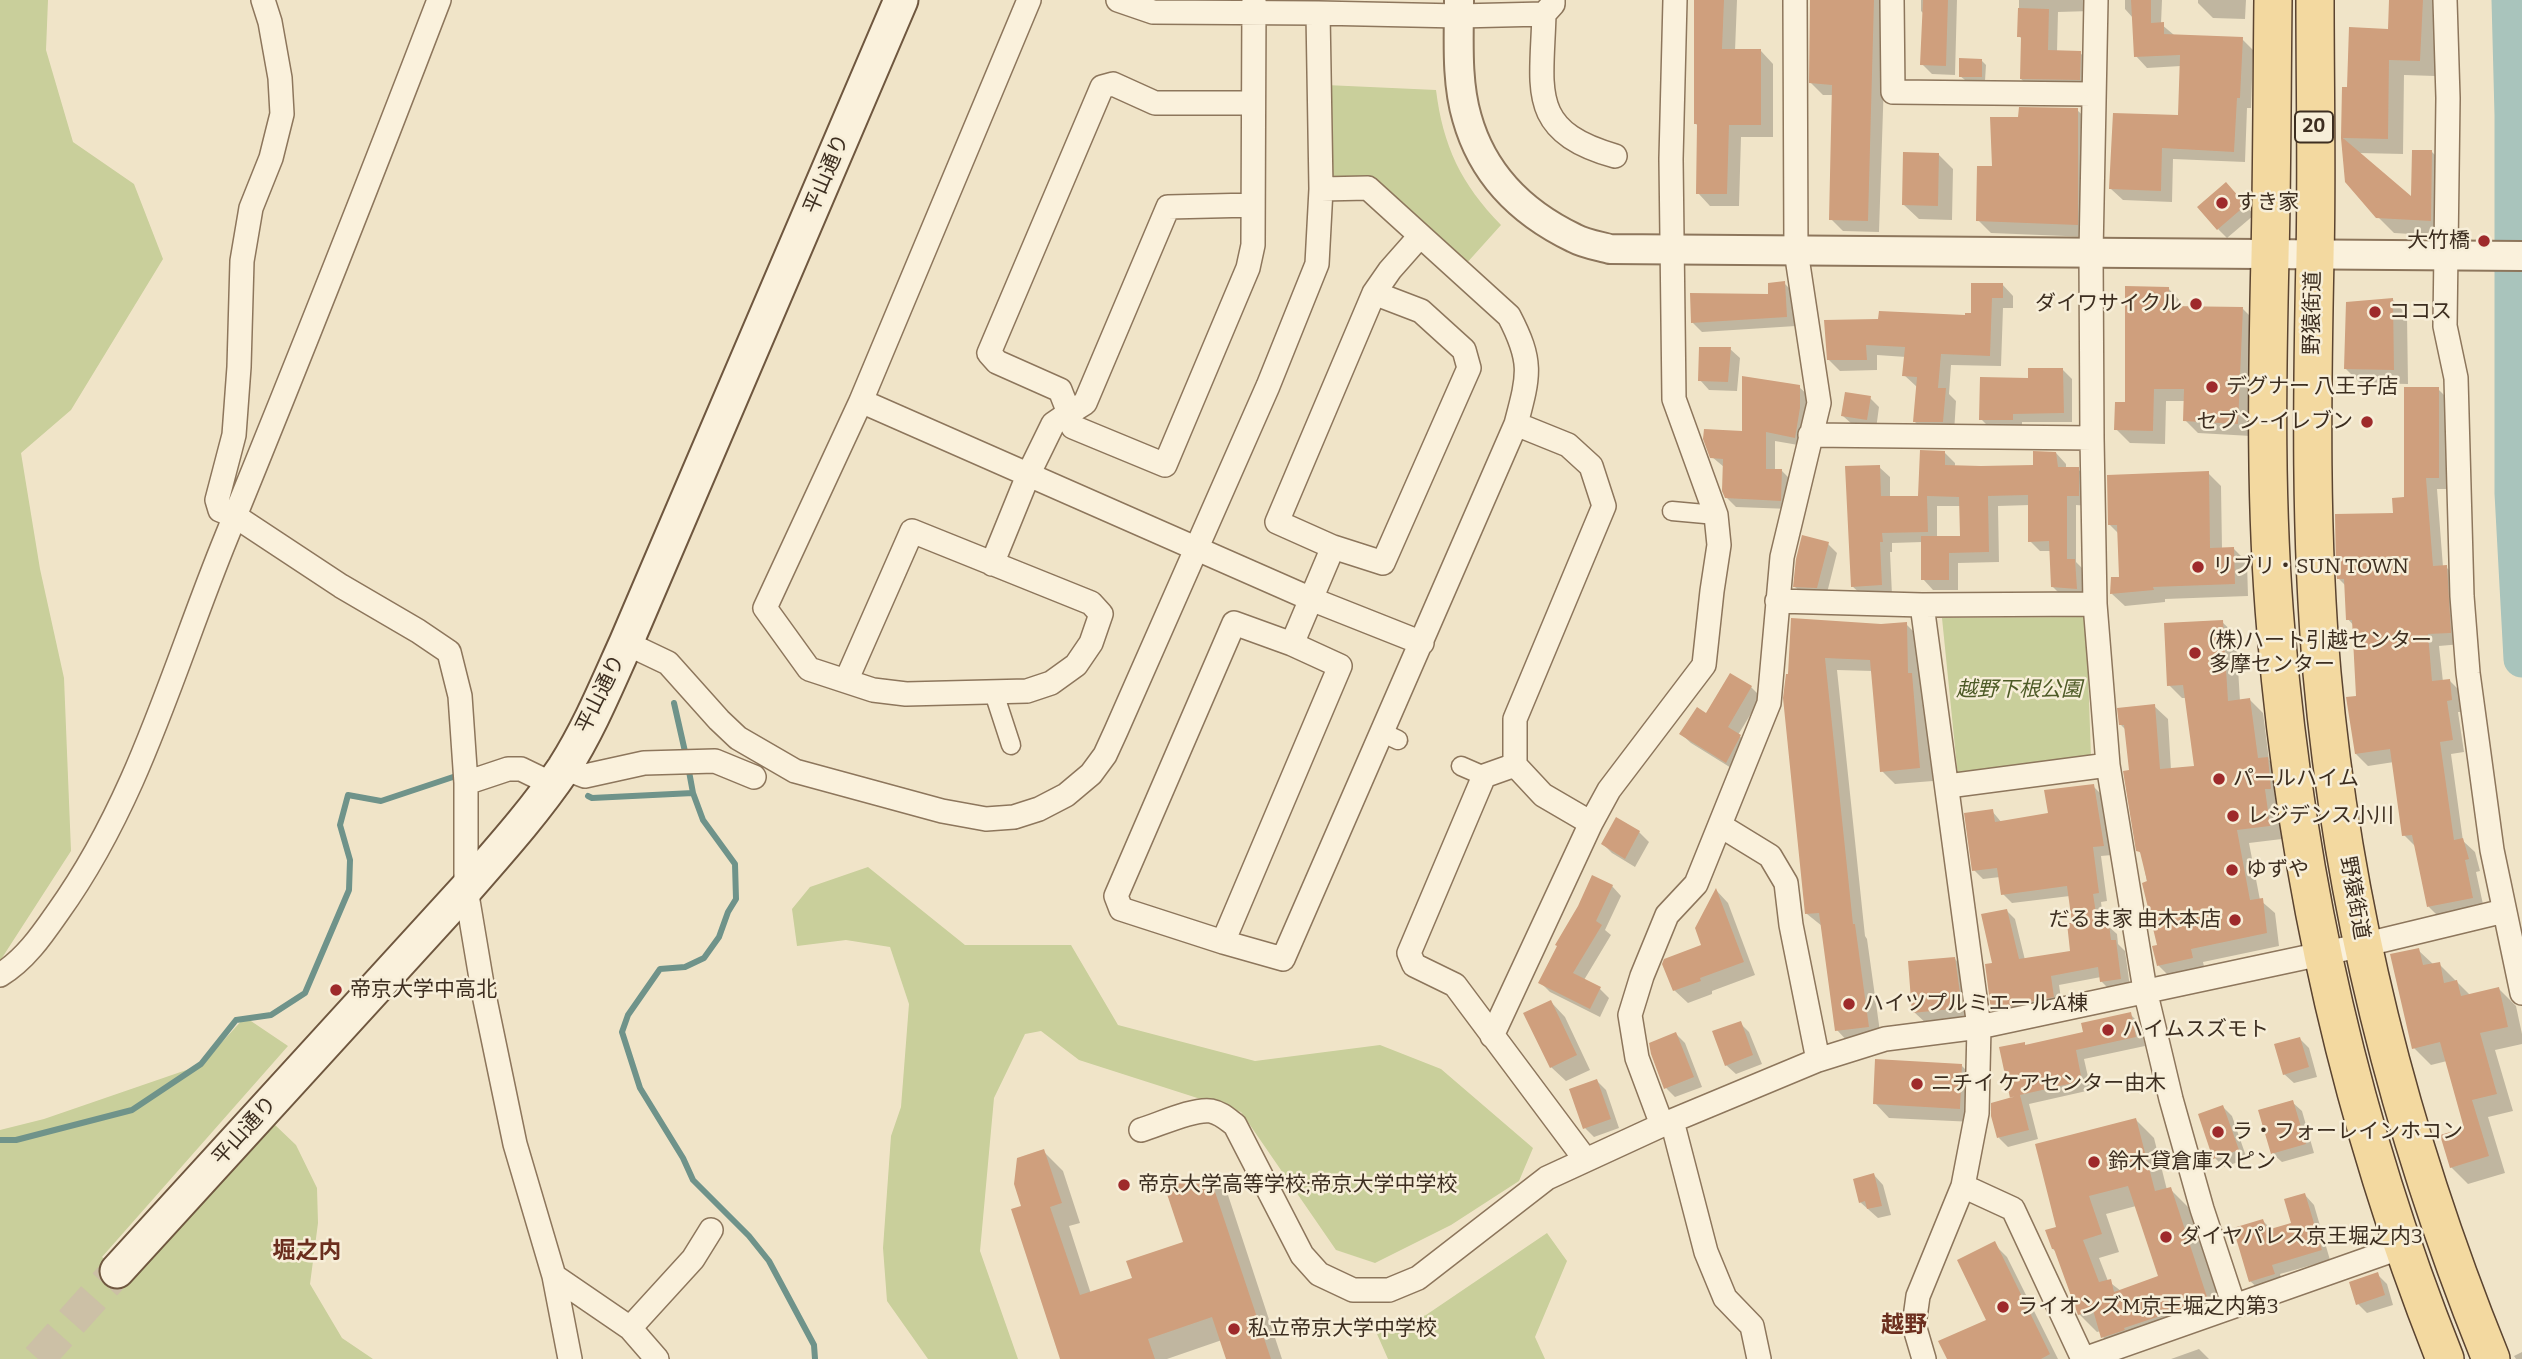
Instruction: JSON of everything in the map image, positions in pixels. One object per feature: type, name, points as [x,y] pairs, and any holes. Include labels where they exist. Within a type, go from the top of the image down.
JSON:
[{"type":"main road","name":"平山通り","points":[[117,1271],[466,889],[513,835],[558,776],[599,702],[901,0]]},
{"type":"main road","name":"野猿街道","points":[[2273,0],[2268,449],[2275,630],[2290,769],[2321,953],[2358,1107],[2402,1247],[2445,1359]]},
{"type":"main road","name":"野猿街道","points":[[2315,0],[2312,427],[2314,537],[2319,626],[2336,796],[2362,945],[2398,1090],[2443,1234],[2491,1359]]},
{"type":"street","points":[[263,0],[270,22],[280,78],[282,114],[271,158],[251,208],[242,261],[234,435],[217,500],[220,510],[236,516],[341,586],[449,652],[460,696],[466,774],[466,889],[483,990],[510,1120],[554,1276],[570,1359]]},
{"type":"street","points":[[0,975],[22,959],[32,947],[75,888],[102,844],[156,723],[439,0]]},
{"type":"street","points":[[846,681],[912,531],[1091,603],[1101,614],[1091,643],[1076,665],[1051,683],[1027,691],[906,694],[873,690],[809,669],[765,608],[861,401],[1029,0]]},
{"type":"street","points":[[1118,0],[1153,12],[1254,7],[1318,13],[1548,7],[1542,96],[1552,119],[1566,135],[1586,148],[1615,156]]},
{"type":"street","points":[[1492,1035],[1609,790],[1704,666],[1720,545],[1716,515],[1674,399],[1671,159],[1675,0]]},
{"type":"street","points":[[1759,1359],[1752,1326],[1725,1298],[1706,1252],[1667,1123],[1637,1058],[1630,1015],[1642,976],[1667,915],[1696,884],[1769,703],[1782,557],[1819,403],[1796,251],[1795,0]]},
{"type":"street","points":[[1892,0],[1893,92],[2092,94]]},
{"type":"street","points":[[2096,0],[2092,94],[2092,438],[2095,604],[2108,765],[2145,990],[2171,1099],[2202,1209],[2234,1306]]},
{"type":"street","points":[[2445,0],[2455,256],[2445,326],[2456,377],[2459,516],[2468,673],[2492,850],[2522,993]]},
{"type":"street","points":[[1253,103],[1155,103],[1113,84],[1102,87],[989,353],[998,362],[1059,390],[1073,427],[1165,465],[1248,268],[1253,245],[1254,7]]},
{"type":"street","points":[[1459,8],[1461,86],[1466,117],[1481,155],[1518,204],[1576,240],[1610,249],[2522,256]]},
{"type":"street","points":[[625,643],[668,663],[738,738],[795,771],[942,811],[986,819],[1014,817],[1036,801],[1066,795],[1091,774],[1104,755],[1198,548],[1317,264],[1321,189],[1318,13]]},
{"type":"street","points":[[1223,942],[1340,666],[1234,622],[1116,897],[1121,909],[1223,942],[1283,959],[1390,736],[1422,643],[1516,424],[1527,382],[1527,362],[1518,333],[1509,316],[1367,188],[1321,189]]},
{"type":"street","points":[[992,564],[1029,473],[1054,424],[1085,403],[1168,207],[1253,205]]},
{"type":"street","points":[[1374,293],[1421,311],[1464,350],[1469,368],[1383,563],[1333,547],[1277,522],[1374,293],[1420,236]]},
{"type":"street","points":[[861,401],[1311,599],[1422,643]]},
{"type":"street","points":[[1516,424],[1569,445],[1591,466],[1612,506],[1515,719],[1515,765],[1543,795],[1591,823]]},
{"type":"street","points":[[1810,435],[2092,438]]},
{"type":"street","points":[[1672,511],[1716,515]]},
{"type":"street","points":[[1292,644],[1333,547]]},
{"type":"street","points":[[1777,601],[1922,605],[2095,604]]},
{"type":"street","points":[[1922,605],[1979,1027],[1977,1113],[1963,1186],[1917,1296],[1914,1325],[1924,1359]]},
{"type":"street","points":[[994,693],[1011,745]]},
{"type":"street","points":[[466,774],[521,769],[558,776],[585,776],[644,763],[715,761],[754,777]]},
{"type":"street","points":[[1461,766],[1484,776],[1515,765]]},
{"type":"street","points":[[1948,786],[2108,765]]},
{"type":"street","points":[[1484,776],[1409,953],[1415,965],[1455,985],[1585,1159]]},
{"type":"street","points":[[1721,827],[1770,856],[1786,883],[1791,925],[1818,1060]]},
{"type":"street","points":[[1141,1130],[1196,1112],[1208,1110],[1221,1114],[1235,1125],[1302,1255],[1319,1274],[1353,1290],[1389,1290],[1418,1278],[1547,1178],[1667,1123],[1818,1060],[1885,1039],[1979,1027],[2362,945],[2504,911]]},
{"type":"street","points":[[1963,1186],[2013,1209],[2083,1359],[2402,1247]]},
{"type":"street","points":[[630,1328],[693,1259],[711,1230]]},
{"type":"street","points":[[554,1276],[630,1328],[657,1359]]},
{"type":"green space","points":[[0,0],[48,0],[46,50],[73,142],[134,184],[163,259],[71,410],[21,453],[40,569],[64,678],[71,851],[0,961]]},
{"type":"green space","points":[[1326,85],[1436,90],[1443,129],[1456,163],[1475,194],[1501,225],[1465,265],[1336,178],[1326,167]]},
{"type":"green space","name":"越野下根公園","points":[[2086,617],[2091,757],[1958,777],[1942,618]]},
{"type":"green space","points":[[868,867],[965,945],[1071,945],[1118,1025],[1255,1061],[1380,1045],[1441,1069],[1533,1148],[1519,1181],[1451,1225],[1375,1263],[1336,1250],[1241,1112],[1079,1060],[1041,1031],[1025,1034],[994,1098],[980,1251],[1018,1359],[928,1359],[887,1301],[883,1248],[891,1136],[901,1107],[909,1004],[890,947],[846,940],[797,946],[792,909],[810,887]]},
{"type":"green space","points":[[245,1017],[288,1046],[102,1257],[128,1278],[274,1124],[296,1145],[317,1188],[318,1223],[310,1284],[342,1338],[373,1359],[0,1359],[0,1130],[44,1119],[201,1065]]},
{"type":"green space","points":[[1547,1233],[1567,1261],[1535,1337],[1545,1359],[1388,1359],[1377,1334],[1426,1315]]},
{"type":"building","points":[[1694,0],[1724,0],[1722,49],[1761,49],[1761,125],[1729,125],[1727,194],[1696,194]]},
{"type":"building","points":[[1810,0],[1874,0],[1868,221],[1829,220],[1832,85],[1809,83]]},
{"type":"building","points":[[1923,0],[1948,0],[1946,66],[1920,65]]},
{"type":"building","points":[[2131,0],[2151,0],[2151,23],[2164,22],[2164,34],[2243,37],[2234,152],[2162,148],[2161,191],[2109,189],[2113,113],[2178,115],[2180,55],[2134,57]]},
{"type":"building","points":[[2389,0],[2423,0],[2420,61],[2389,60],[2388,139],[2343,138],[2411,196],[2412,150],[2432,150],[2431,221],[2376,218],[2345,182],[2341,138],[2342,87],[2347,87],[2349,27],[2388,29]]},
{"type":"building","points":[[2018,8],[2049,9],[2048,50],[2081,51],[2080,80],[2020,79],[2021,37],[2017,37]]},
{"type":"building","points":[[1959,58],[1982,59],[1982,77],[1959,77]]},
{"type":"building","points":[[2019,107],[2078,108],[2078,225],[1976,221],[1977,166],[1992,166],[1990,117],[2018,117]]},
{"type":"building","points":[[1903,152],[1939,153],[1938,206],[1902,205]]},
{"type":"building","points":[[2226,182],[2246,205],[2217,230],[2197,207]]},
{"type":"building","points":[[1785,281],[1787,317],[1691,323],[1690,293],[1768,294],[1768,283]]},
{"type":"building","points":[[1971,283],[2003,283],[2003,298],[1992,298],[1990,356],[1941,354],[1938,388],[1946,388],[1943,422],[1913,422],[1917,377],[1902,376],[1905,347],[1866,345],[1867,360],[1827,360],[1824,320],[1878,319],[1879,311],[1965,315],[1971,313]]},
{"type":"building","points":[[2125,286],[2169,287],[2169,306],[2243,307],[2238,424],[2183,421],[2184,389],[2154,389],[2153,431],[2114,430],[2115,402],[2125,402]]},
{"type":"building","points":[[2393,298],[2394,370],[2344,369],[2346,302]]},
{"type":"building","points":[[1699,347],[1731,347],[1728,382],[1698,381]]},
{"type":"building","points":[[2028,368],[2063,368],[2064,413],[2013,414],[2013,420],[1979,420],[1980,377],[2028,378]]},
{"type":"building","points":[[1742,376],[1800,385],[1800,408],[1795,438],[1766,432],[1766,469],[1782,469],[1781,501],[1725,498],[1722,491],[1723,459],[1710,458],[1703,439],[1704,429],[1742,431]]},
{"type":"building","points":[[2404,387],[2439,387],[2439,478],[2426,478],[2433,566],[2447,565],[2451,633],[2428,634],[2432,681],[2450,679],[2452,700],[2447,701],[2453,740],[2440,742],[2454,840],[2463,838],[2469,859],[2465,860],[2473,898],[2427,907],[2412,835],[2402,836],[2390,749],[2355,754],[2346,697],[2356,696],[2352,620],[2346,620],[2344,579],[2337,579],[2336,568],[2335,514],[2393,513],[2392,498],[2404,497]]},
{"type":"building","points":[[1845,392],[1871,396],[1867,420],[1841,416]]},
{"type":"building","points":[[1920,450],[1945,451],[1945,465],[1981,466],[2033,465],[2033,451],[2056,452],[2058,467],[2079,467],[2079,496],[2067,496],[2067,559],[2075,559],[2077,589],[2051,587],[2049,541],[2028,542],[2028,495],[1988,496],[1989,552],[1949,553],[1949,580],[1921,580],[1921,536],[1960,536],[1959,497],[1927,496],[1928,532],[1882,533],[1882,585],[1851,587],[1845,466],[1880,465],[1881,496],[1918,496]]},
{"type":"building","points":[[2209,471],[2210,548],[2234,547],[2235,584],[2153,587],[2154,590],[2110,594],[2111,577],[2119,577],[2117,525],[2108,525],[2107,475]]},
{"type":"building","points":[[1802,535],[1829,542],[1817,588],[1793,587]]},
{"type":"building","points":[[1791,618],[1881,624],[1907,622],[1908,673],[1912,673],[1920,768],[1880,772],[1870,660],[1825,658],[1853,924],[1869,1027],[1835,1031],[1819,913],[1805,914],[1783,698],[1788,674]]},
{"type":"building","points":[[2223,620],[2228,701],[2250,698],[2258,758],[2268,757],[2271,789],[2265,789],[2270,826],[2237,830],[2250,900],[2263,898],[2267,933],[2191,949],[2193,958],[2157,966],[2152,946],[2157,945],[2142,883],[2147,881],[2140,852],[2136,851],[2123,771],[2129,770],[2124,725],[2119,725],[2117,708],[2155,704],[2160,769],[2194,766],[2183,685],[2167,686],[2164,623]]},
{"type":"building","points":[[1730,673],[1752,686],[1728,727],[1741,735],[1726,763],[1679,734],[1697,707],[1706,713]]},
{"type":"building","points":[[2094,784],[2104,846],[2093,847],[2099,893],[2093,894],[2098,926],[2109,924],[2111,940],[2116,940],[2121,979],[2100,982],[2098,967],[2051,976],[2054,997],[1991,1010],[1985,964],[1992,963],[1981,914],[2007,909],[2019,959],[2070,951],[2067,923],[2072,923],[2067,886],[2001,895],[1997,868],[1972,871],[1964,813],[1993,809],[1995,822],[2048,813],[2044,790]]},
{"type":"building","points":[[1616,817],[1640,831],[1625,859],[1601,844]]},
{"type":"building","points":[[1592,875],[1613,885],[1596,921],[1602,925],[1573,973],[1601,987],[1590,1009],[1538,983]]},
{"type":"building","points":[[1716,888],[1744,962],[1673,991],[1662,964],[1664,959],[1701,945],[1695,928]]},
{"type":"building","points":[[2419,948],[2423,965],[2440,962],[2444,983],[2457,980],[2461,996],[2499,987],[2508,1027],[2480,1033],[2497,1094],[2472,1100],[2489,1156],[2450,1168],[2440,1135],[2464,1128],[2440,1042],[2412,1049],[2390,954]]},
{"type":"building","points":[[1955,957],[1962,1008],[1912,1013],[1908,961]]},
{"type":"building","points":[[1551,1000],[1577,1055],[1550,1068],[1523,1013]]},
{"type":"building","points":[[2131,1012],[2136,1037],[2076,1050],[2082,1081],[2020,1095],[2029,1130],[1997,1138],[1991,1116],[1991,1103],[2010,1098],[1999,1047],[2025,1042],[2025,1045],[2083,1032],[2081,1023]]},
{"type":"building","points":[[1741,1021],[1753,1055],[1725,1066],[1712,1031]]},
{"type":"building","points":[[1676,1032],[1694,1077],[1664,1089],[1649,1043]]},
{"type":"building","points":[[2300,1037],[2309,1067],[2283,1075],[2274,1044]]},
{"type":"building","name":"ニチイ ケアセンター由木","points":[[1875,1059],[1962,1064],[1960,1109],[1873,1104]]},
{"type":"building","points":[[1597,1079],[1611,1119],[1583,1129],[1569,1089]]},
{"type":"building","points":[[2293,1100],[2306,1144],[2271,1154],[2258,1110]]},
{"type":"building","name":"ラ・フォーレインホコン","points":[[2223,1105],[2239,1150],[2213,1159],[2198,1114]]},
{"type":"building","points":[[2136,1118],[2155,1191],[2171,1187],[2208,1300],[2101,1338],[2093,1310],[2078,1315],[2045,1230],[2056,1227],[2035,1144]],"holes":[[[2128,1186],[2158,1276],[2114,1292],[2111,1279],[2099,1282],[2083,1240],[2102,1234],[2089,1196]]]},
{"type":"building","points":[[1044,1149],[1062,1203],[1050,1207],[1080,1295],[1132,1278],[1126,1261],[1183,1242],[1165,1188],[1209,1174],[1271,1359],[1226,1359],[1212,1317],[1148,1339],[1155,1359],[1060,1359],[1011,1209],[1021,1206],[1014,1184],[1017,1158]]},
{"type":"building","points":[[1874,1173],[1882,1206],[1867,1209],[1865,1201],[1859,1203],[1853,1179]]},
{"type":"building","points":[[2305,1193],[2322,1250],[2272,1265],[2275,1274],[2249,1282],[2233,1228],[2263,1219],[2267,1230],[2291,1223],[2284,1199]]},
{"type":"building","name":"ライオンズM京王堀之内第3","points":[[1995,1241],[2050,1354],[2041,1359],[1947,1359],[1938,1341],[1986,1320],[1957,1260]]},
{"type":"building","points":[[2378,1272],[2385,1295],[2356,1305],[2349,1282]]},
{"type":"waterway","points":[[2510,0],[2513,115],[2513,493],[2522,659]]},
{"type":"waterway","points":[[674,703],[686,756]]},
{"type":"waterway","points":[[688,766],[693,793],[703,820],[735,864],[736,899],[719,937],[704,958],[685,967],[660,969],[628,1015],[622,1032],[640,1088],[683,1158],[693,1180],[749,1236],[769,1261],[814,1345],[815,1359]]},
{"type":"waterway","points":[[0,1140],[16,1140],[132,1110],[201,1064],[236,1020],[271,1015],[305,993],[349,890],[350,860],[340,825],[348,795],[381,801],[459,775]]},
{"type":"waterway","points":[[588,796],[592,798],[693,793]]},
{"type":"tunnel","points":[[38,1359],[117,1271]]},
{"type":"place","name":"すき家","points":[[2222,203]]},
{"type":"place","name":"大竹橋","points":[[2484,241]]},
{"type":"place","name":"ダイワサイクル","points":[[2196,304]]},
{"type":"place","name":"ココス","points":[[2375,312]]},
{"type":"place","name":"デグナー 八王子店","points":[[2212,387]]},
{"type":"place","name":"セブン-イレブン","points":[[2367,422]]},
{"type":"place","name":"リブリ・SUN TOWN","points":[[2198,567]]},
{"type":"place","name":"(株)ハート引越センター 多摩センター","points":[[2195,653]]},
{"type":"place","name":"パールハイム","points":[[2219,779]]},
{"type":"place","name":"レジデンス小川","points":[[2233,816]]},
{"type":"place","name":"ゆずや","points":[[2232,870]]},
{"type":"place","name":"だるま家 由木本店","points":[[2235,920]]},
{"type":"place","name":"帝京大学中高北","points":[[336,990]]},
{"type":"place","name":"ハイツプルミエールA棟","points":[[1849,1004]]},
{"type":"place","name":"ハイムスズモト","points":[[2108,1030]]},
{"type":"place","name":"ニチイ ケアセンター由木","points":[[1917,1084]]},
{"type":"place","name":"ラ・フォーレインホコン","points":[[2218,1132]]},
{"type":"place","name":"鈴木貸倉庫スピン","points":[[2094,1162]]},
{"type":"place","name":"帝京大学高等学校;帝京大学中学校","points":[[1124,1185]]},
{"type":"place","name":"ダイヤパレス京王堀之内3","points":[[2166,1237]]},
{"type":"place","name":"ライオンズM京王堀之内第3","points":[[2003,1307]]},
{"type":"place","name":"私立帝京大学中学校","points":[[1234,1329]]},
{"type":"district","name":"堀之内","points":[[307,1252]]},
{"type":"district","name":"越野","points":[[1904,1326]]}]
